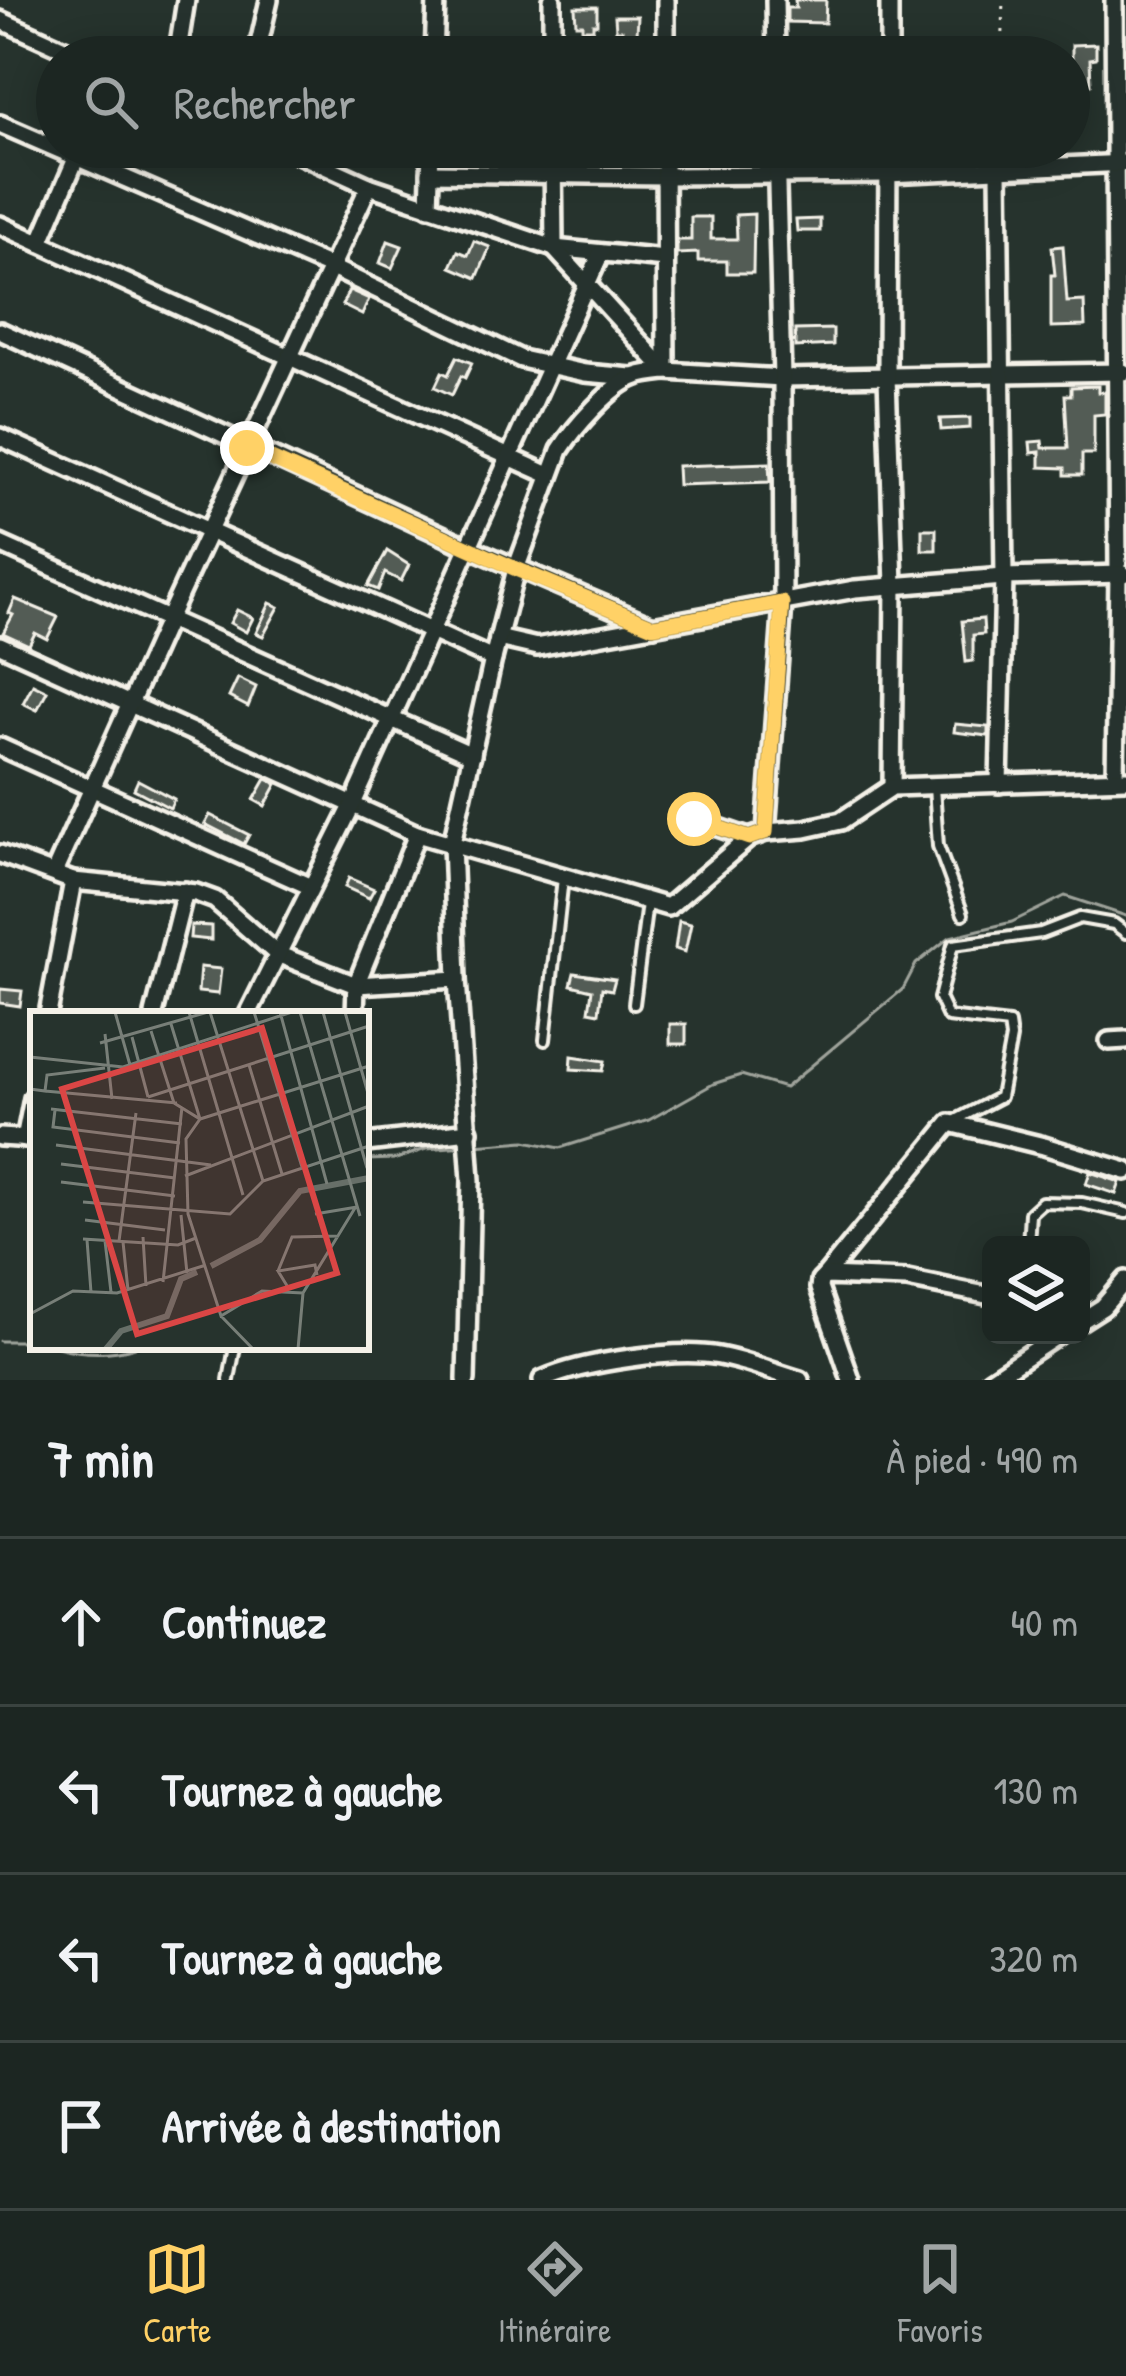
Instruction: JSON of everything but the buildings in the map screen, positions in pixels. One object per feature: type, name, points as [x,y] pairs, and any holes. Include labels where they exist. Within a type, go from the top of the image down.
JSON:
[{"type":"street","points":[[180,36],[186,0]]},
{"type":"street","points":[[261,36],[269,0]]},
{"type":"street","points":[[435,36],[436,0]]},
{"type":"street","points":[[552,0],[552,36]]},
{"type":"street","points":[[666,0],[666,36]]},
{"type":"street","points":[[775,0],[776,36]]},
{"type":"street","points":[[889,36],[890,0]]},
{"type":"street","points":[[0,645],[417,834],[668,908],[749,838],[842,821],[892,787],[1120,779],[1121,163],[1114,0]]},
{"type":"street","points":[[0,20],[36,36]]},
{"type":"street","points":[[0,124],[36,137]]},
{"type":"street","points":[[1090,165],[1121,163]]},
{"type":"street","points":[[40,243],[72,168]]},
{"type":"street","points":[[114,168],[521,359],[550,366],[632,377],[666,370],[782,378],[1121,372]]},
{"type":"street","points":[[329,168],[369,186],[554,248],[665,259]]},
{"type":"street","points":[[429,207],[430,168]]},
{"type":"street","points":[[554,168],[554,248],[666,370]]},
{"type":"street","points":[[665,168],[666,370]]},
{"type":"street","points":[[766,832],[782,603],[776,168]]},
{"type":"street","points":[[887,168],[892,787]]},
{"type":"street","points":[[430,173],[887,175],[1045,168]]},
{"type":"street","points":[[999,171],[1004,577],[999,784]]},
{"type":"street","points":[[54,873],[369,186]]},
{"type":"street","points":[[0,225],[549,476]]},
{"type":"street","points":[[250,1011],[352,804],[601,253]]},
{"type":"street","points":[[0,332],[468,548],[653,626]]},
{"type":"street","points":[[466,1380],[469,1140],[452,843],[516,569],[549,476],[569,436],[632,377]]},
{"type":"street","points":[[0,437],[493,658]]},
{"type":"street","points":[[0,544],[472,755]]},
{"type":"street","points":[[498,638],[538,647],[855,589],[1004,577],[1122,574]]},
{"type":"street","points":[[0,747],[311,887]]},
{"type":"street","points":[[694,819],[749,838]]},
{"type":"street","points":[[355,1011],[356,985],[417,834]]},
{"type":"street","points":[[0,854],[73,880],[185,891],[214,900],[278,954],[356,985],[457,979]]},
{"type":"street","points":[[50,1011],[73,880]]},
{"type":"street","points":[[155,1011],[185,891]]},
{"type":"street","points":[[851,1380],[820,1281],[950,1123],[1126,1171]]},
{"type":"street","points":[[0,1137],[29,1139]]},
{"type":"street","points":[[369,1142],[469,1140]]},
{"type":"street","points":[[825,1276],[907,1279],[982,1294]]},
{"type":"street","points":[[1090,1315],[1126,1280]]},
{"type":"street","points":[[1019,1360],[1020,1344]]},
{"type":"street","points":[[990,1380],[1044,1344]]},
{"type":"street","points":[[542,1380],[603,1362],[680,1355],[716,1355],[800,1380]]},
{"type":"lane","points":[[934,786],[938,846],[963,914]]},
{"type":"lane","points":[[545,1040],[563,876]]},
{"type":"lane","points":[[634,1004],[647,901]]},
{"type":"lane","points":[[950,1123],[1000,1097],[1011,1038],[1009,1024],[948,1017],[939,998],[953,945],[1041,933],[1080,918],[1114,924],[1126,933]]},
{"type":"lane","points":[[1029,1236],[1030,1213],[1042,1202],[1082,1203],[1126,1214]]},
{"type":"lane","points":[[230,1380],[235,1350]]},
{"type":"path","points":[[1002,36],[1003,0]]},
{"type":"waterway","points":[[474,1145],[525,1141],[560,1148],[649,1120],[713,1084],[741,1075],[785,1088],[903,989],[916,964],[950,937],[1012,922],[1065,896],[1126,916]]},
{"type":"waterway","points":[[369,1160],[464,1146]]},
{"type":"waterway","points":[[0,1341],[30,1341]]},
{"type":"waterway","points":[[71,1350],[121,1350]]},
{"type":"route","points":[[247,448],[653,626],[782,603],[766,832],[749,838],[694,819]]}]
